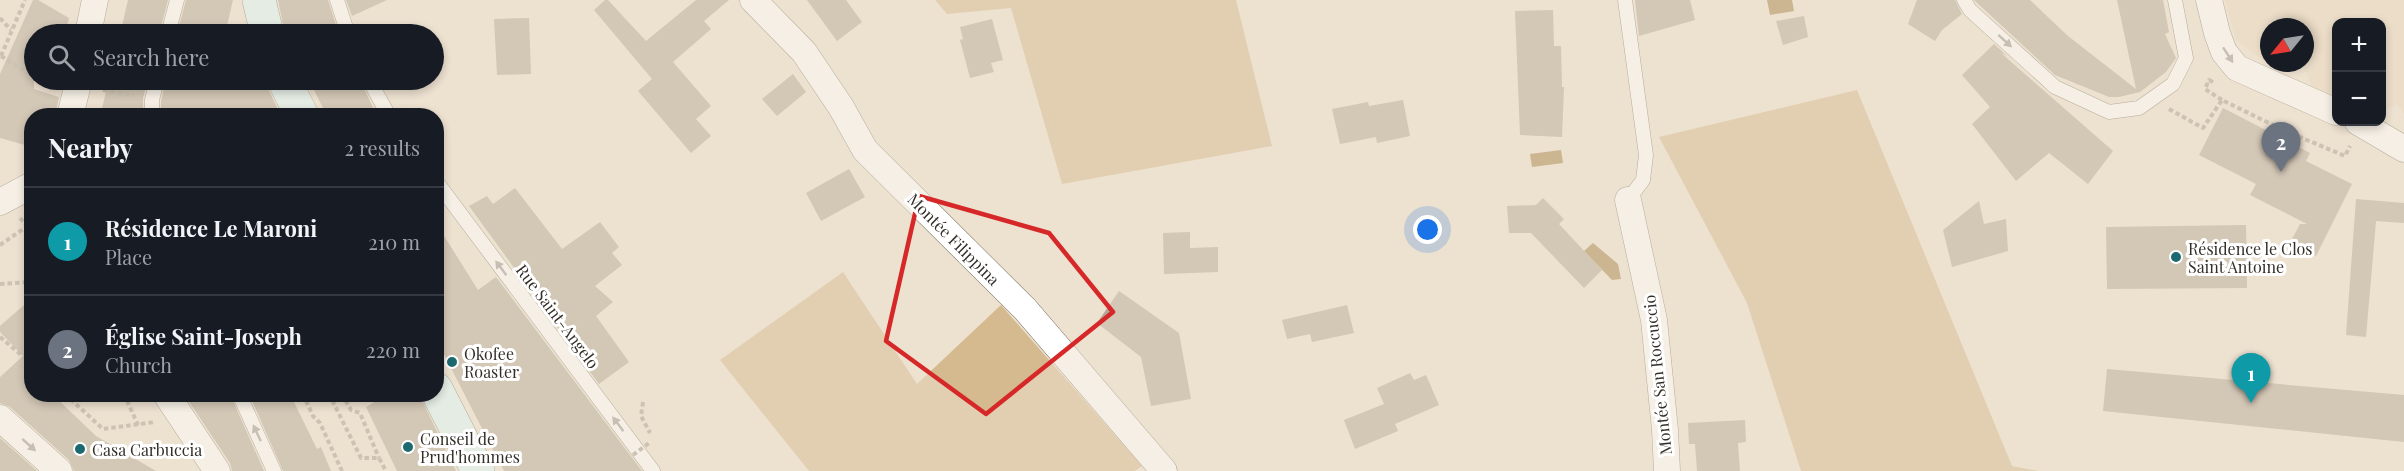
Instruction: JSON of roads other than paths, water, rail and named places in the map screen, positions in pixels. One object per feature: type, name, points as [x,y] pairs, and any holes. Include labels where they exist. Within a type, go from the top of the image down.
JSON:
[{"type":"main road","points":[[259,0],[265,24]]},
{"type":"main road","points":[[289,90],[298,108]]},
{"type":"main road","points":[[443,402],[478,471]]},
{"type":"street","points":[[90,24],[95,0]]},
{"type":"street","name":"Montée Filippina","points":[[753,0],[804,52],[841,107],[865,150],[1025,309],[1164,471]]},
{"type":"street","points":[[2209,0],[2224,52],[2237,68],[2332,110]]},
{"type":"street","points":[[72,108],[76,90]]},
{"type":"street","points":[[2365,126],[2404,149]]},
{"type":"street","points":[[0,202],[24,192]]},
{"type":"street","name":"Montée San Roccuccio","points":[[1628,200],[1654,320],[1667,471]]},
{"type":"street","points":[[171,402],[217,471]]},
{"type":"street","points":[[0,418],[59,471]]},
{"type":"lane","points":[[171,24],[177,0]]},
{"type":"lane","points":[[337,0],[345,24]]},
{"type":"lane","name":"Montée San Roccuccio","points":[[1624,0],[1647,155],[1642,180],[1628,200]]},
{"type":"lane","points":[[1964,0],[1970,10],[2055,87],[2109,112],[2139,108],[2173,84],[2186,58],[2175,0]]},
{"type":"lane","points":[[152,108],[154,90]]},
{"type":"lane","points":[[375,90],[385,108]]},
{"type":"lane","name":"Rue Saint-Angelo","points":[[444,192],[653,471]]},
{"type":"lane","points":[[243,402],[274,471]]},
{"type":"place","name":"Église Saint-Joseph","points":[[2281,172]]},
{"type":"place","name":"Résidence le Clos Saint Antoine","points":[[2176,257]]},
{"type":"place","name":"Okofee Roaster","points":[[452,362]]},
{"type":"place","name":"Résidence Le Maroni","points":[[2251,403]]},
{"type":"place","name":"Conseil de Prud'hommes","points":[[408,447]]},
{"type":"place","name":"Casa Carbuccia","points":[[80,449]]}]
